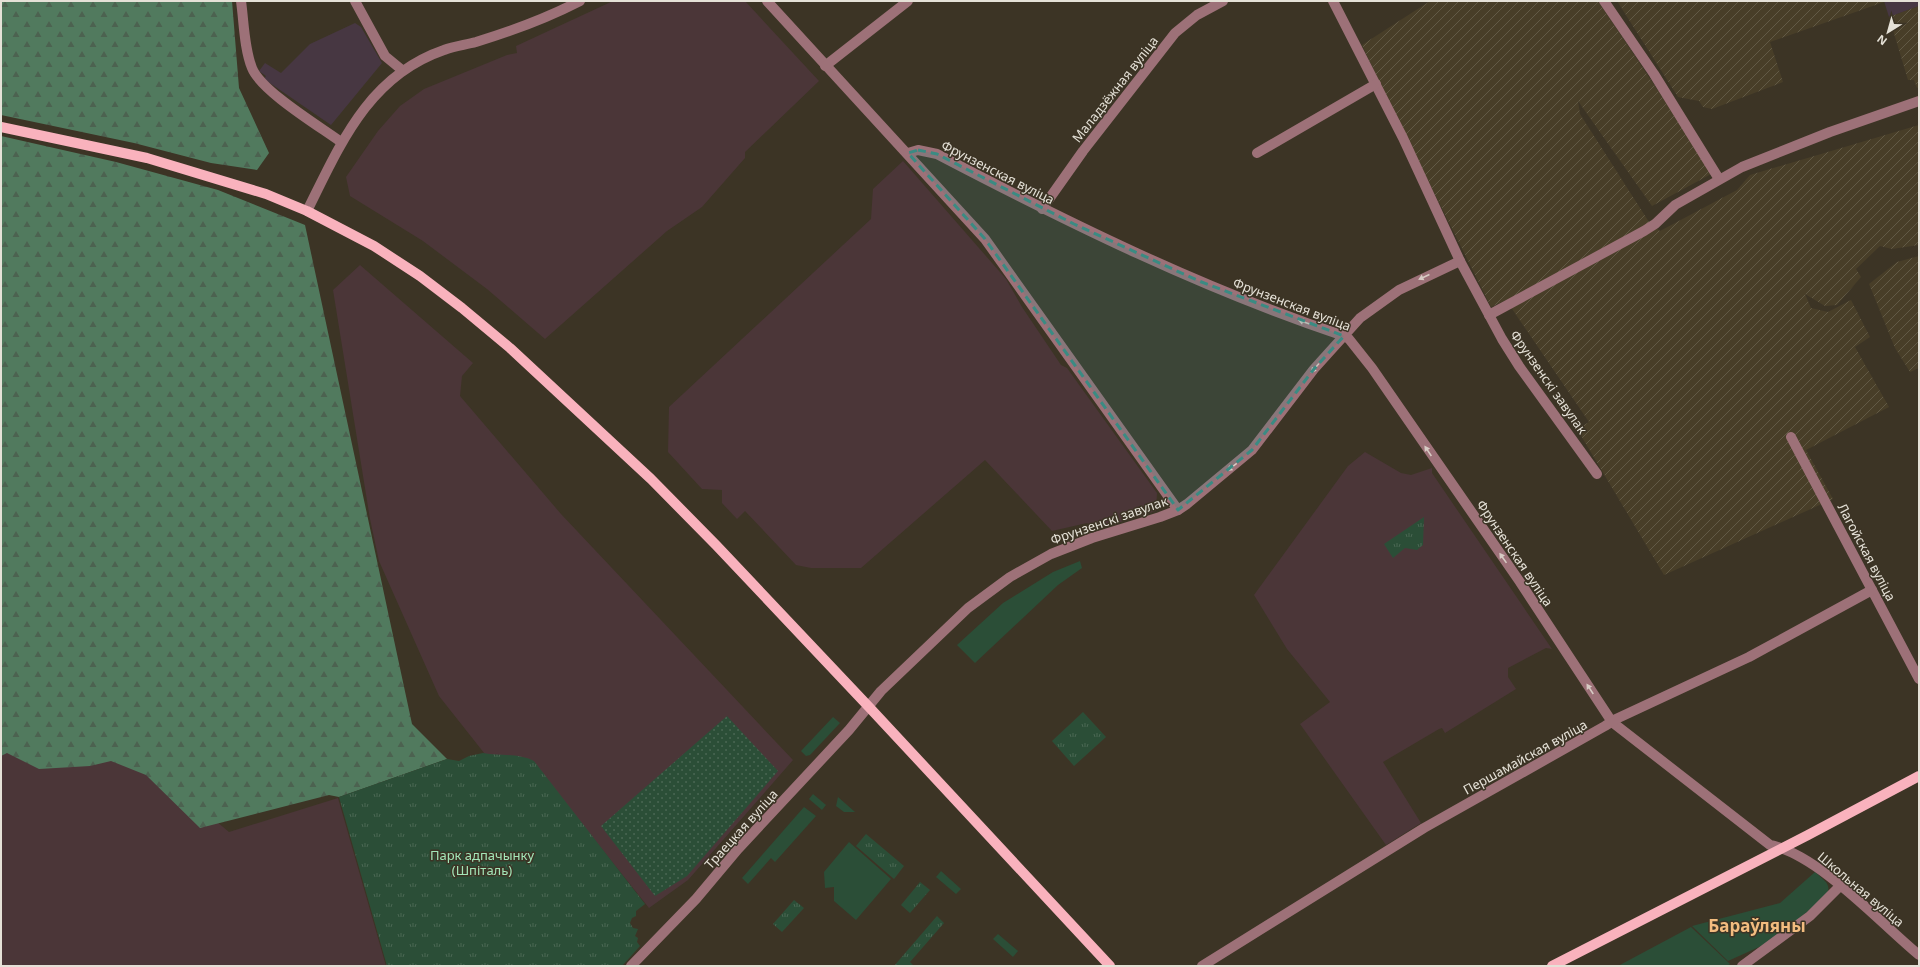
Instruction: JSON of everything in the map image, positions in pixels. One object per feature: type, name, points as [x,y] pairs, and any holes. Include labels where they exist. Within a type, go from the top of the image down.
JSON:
[{"type":"main road","points":[[1,127],[147,158],[266,194],[307,211],[374,246],[420,276],[462,308],[510,348],[634,462],[711,540],[869,707],[1110,966]]},
{"type":"main road","points":[[1552,966],[1784,848],[1919,776]]},
{"type":"street","points":[[241,1],[249,58],[255,73],[280,97],[341,142]]},
{"type":"street","points":[[355,1],[385,56],[402,70]]},
{"type":"street","points":[[307,211],[341,142],[360,113],[384,85],[402,70],[444,49],[476,42],[546,17],[580,1]]},
{"type":"street","points":[[766,1],[985,239],[1178,510]]},
{"type":"street","points":[[825,66],[908,1]]},
{"type":"street","name":"Маладзёжная вуліца","points":[[1042,208],[1175,33],[1197,15],[1223,1]]},
{"type":"street","name":"Фрунзенскі завулак","points":[[1333,1],[1403,138],[1460,261],[1489,314],[1519,366],[1597,474]]},
{"type":"street","points":[[1604,1],[1654,74],[1719,179]]},
{"type":"street","points":[[1257,153],[1376,84]]},
{"type":"street","points":[[1489,314],[1644,231],[1655,224],[1676,205],[1719,179],[1766,156],[1919,101]]},
{"type":"street","name":"Фрунзенская вуліца","points":[[908,154],[918,150],[937,154],[1042,208],[1234,296],[1344,336],[1356,346],[1473,514],[1520,582],[1612,722],[1770,845],[1784,848]]},
{"type":"street","name":"Фрунзенскі завулак","points":[[869,707],[882,691],[968,608],[1010,577],[1051,554],[1178,510],[1252,450],[1314,369],[1360,318],[1400,290],[1460,261]]},
{"type":"street","name":"Лагойская вуліца","points":[[1791,437],[1919,679]]},
{"type":"street","name":"Першамайская вуліца","points":[[1202,966],[1424,828],[1612,722],[1706,676],[1749,657],[1872,590]]},
{"type":"street","name":"Траецкая вуліца","points":[[631,966],[696,899],[738,849],[869,707]]},
{"type":"street","name":"Школьная вуліца","points":[[1784,848],[1812,864],[1840,886],[1919,955]]},
{"type":"street","points":[[1742,966],[1810,916],[1840,886]]},
{"type":"highlighted area","points":[[918,150],[937,154],[1074,224],[1199,281],[1344,336],[1314,369],[1252,450],[1178,510],[985,239],[908,153]]},
{"type":"shaded area","points":[[613,1],[745,1],[819,81],[745,152],[745,158],[702,207],[667,231],[545,339],[487,289],[423,241],[350,196],[346,177],[378,131],[400,106],[424,89],[507,55],[517,53],[516,46]]},
{"type":"shaded area","points":[[1430,1],[1598,1],[1713,173],[1652,206],[1578,101],[1580,114],[1649,222],[1660,231],[1737,190],[1750,175],[1919,125],[1919,245],[1892,249],[1880,246],[1856,269],[1861,277],[1837,305],[1825,306],[1805,294],[1811,308],[1828,312],[1851,300],[1870,337],[1855,347],[1889,407],[1806,450],[1833,499],[1664,575],[1577,429],[1589,422],[1506,300],[1491,307],[1362,45]]},
{"type":"shaded area","points":[[1617,1],[1884,2],[1770,42],[1783,82],[1712,109],[1703,107],[1699,101],[1678,97]]},
{"type":"shaded area","points":[[1884,1],[1919,1],[1919,6],[1889,17]]},
{"type":"shaded area","points":[[1919,6],[1919,87],[1917,88],[1914,80],[1908,80],[1889,17]]},
{"type":"shaded area","points":[[355,23],[361,27],[382,63],[331,125],[264,79],[266,76],[259,71],[265,63],[281,73],[310,44]]},
{"type":"shaded area","points":[[903,161],[1006,279],[1022,307],[1061,365],[1067,368],[1157,493],[1156,511],[1098,529],[1087,523],[1052,531],[985,460],[861,568],[811,568],[796,565],[745,511],[737,519],[722,503],[722,490],[702,489],[668,452],[669,407],[871,219],[873,189]]},
{"type":"shaded area","points":[[1919,256],[1919,368],[1910,372],[1895,348],[1869,284],[1897,262]]},
{"type":"shaded area","points":[[360,265],[473,363],[462,376],[460,396],[561,514],[793,760],[688,880],[649,908],[542,774],[492,763],[439,696],[379,561],[370,519],[333,290]]},
{"type":"shaded area","points":[[1365,452],[1401,473],[1411,475],[1432,468],[1432,473],[1552,649],[1546,648],[1508,668],[1508,677],[1516,689],[1445,733],[1442,728],[1439,729],[1383,762],[1421,823],[1386,845],[1300,724],[1330,702],[1287,649],[1254,595],[1348,466]]},
{"type":"shaded area","points":[[1,720],[135,753],[229,832],[338,798],[386,966],[1,966]]},
{"type":"green space","points":[[1,1],[232,1],[239,88],[269,153],[257,170],[211,163],[134,143],[1,115]]},
{"type":"green space","points":[[1,136],[116,162],[218,190],[305,225],[412,724],[447,759],[339,797],[329,795],[200,828],[146,775],[111,761],[90,766],[39,769],[7,753],[1,756]]},
{"type":"green space","points":[[1424,517],[1423,545],[1417,550],[1405,548],[1393,558],[1384,544]]},
{"type":"green space","points":[[1080,561],[1082,568],[1058,585],[975,663],[957,645],[1003,603],[1053,572]]},
{"type":"green space","points":[[1083,712],[1106,737],[1074,766],[1052,741]]},
{"type":"green space","points":[[727,716],[778,771],[687,876],[655,896],[601,826]]},
{"type":"green space","points":[[833,717],[840,723],[810,755],[806,756],[801,751]]},
{"type":"green space","name":"Парк адпачынку (Шпіталь)","points":[[483,753],[516,756],[528,758],[534,761],[645,904],[636,911],[636,916],[632,918],[630,923],[633,928],[638,929],[635,936],[638,938],[637,942],[640,946],[622,966],[387,966],[339,797],[447,759],[459,761],[469,756]]},
{"type":"green space","points":[[813,794],[826,805],[822,810],[809,799]]},
{"type":"green space","points":[[838,797],[855,812],[844,812],[836,806]]},
{"type":"green space","points":[[804,807],[816,816],[775,862],[771,858],[748,884],[742,878]]},
{"type":"green space","points":[[866,834],[904,866],[894,879],[856,846]]},
{"type":"green space","points":[[849,842],[891,879],[856,920],[834,901],[834,887],[825,888],[824,872]]},
{"type":"green space","points":[[941,871],[961,889],[956,894],[936,877]]},
{"type":"green space","points":[[1815,872],[1828,884],[1828,891],[1822,900],[1770,942],[1728,961],[1692,926],[1780,903]]},
{"type":"green space","points":[[920,882],[930,890],[910,913],[901,905]]},
{"type":"green space","points":[[794,900],[804,908],[782,932],[773,924]]},
{"type":"green space","points":[[937,916],[944,923],[910,962],[914,966],[894,966]]},
{"type":"green space","points":[[1691,927],[1730,964],[1727,966],[1618,966]]},
{"type":"green space","points":[[998,934],[1018,951],[1013,957],[993,939]]},
{"type":"district","name":"Бараўляны","points":[[1757,925]]}]
